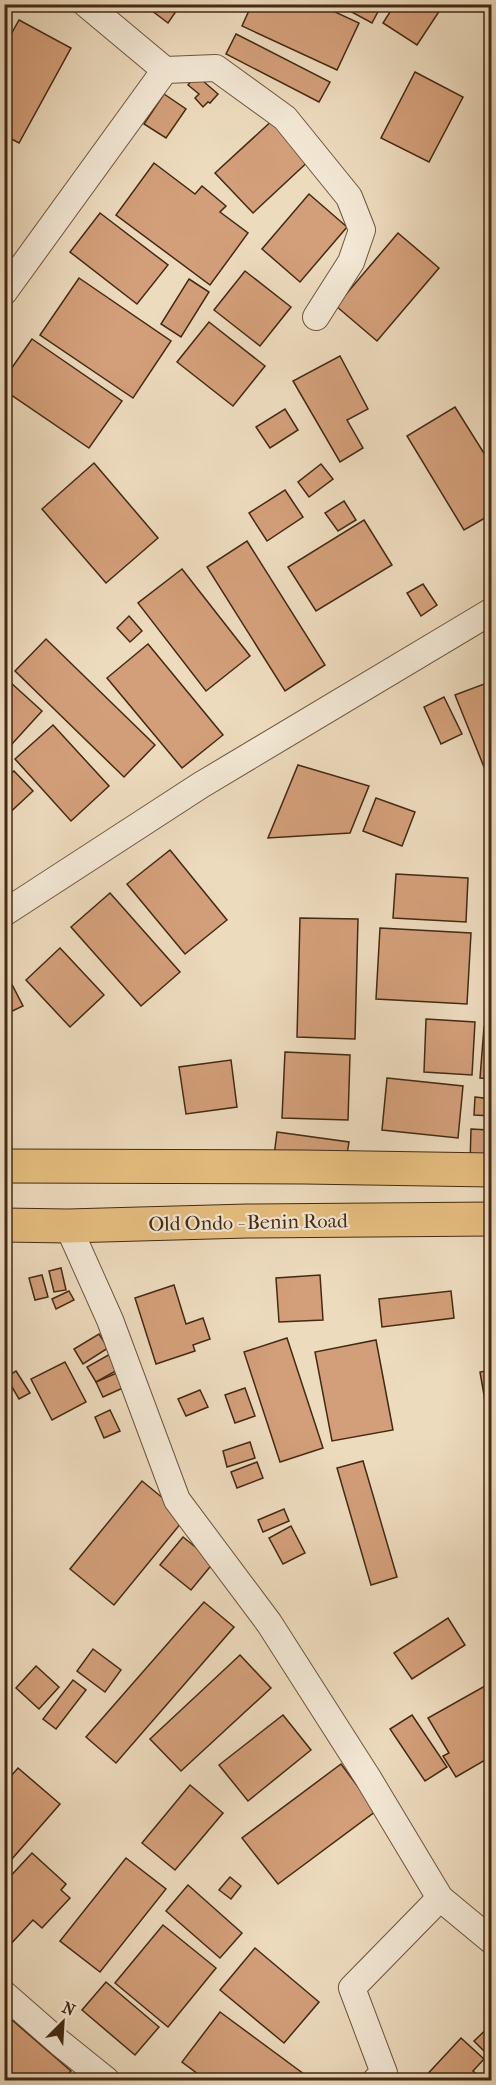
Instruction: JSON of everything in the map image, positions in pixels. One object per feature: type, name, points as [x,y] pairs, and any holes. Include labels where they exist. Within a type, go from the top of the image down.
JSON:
[{"type":"main road","points":[[4,1166],[492,1170]]},
{"type":"main road","name":"Old Ondo - Benin Road","points":[[4,1225],[492,1219]]},
{"type":"street","points":[[86,4],[165,70],[216,68],[285,118],[349,197],[363,230],[351,262],[316,317]]},
{"type":"street","points":[[4,292],[165,70]]},
{"type":"street","points":[[4,913],[201,785],[492,611]]},
{"type":"street","points":[[68,1226],[110,1320],[177,1500],[268,1623],[368,1778],[441,1898],[492,1941]]},
{"type":"street","points":[[376,2080],[384,2073],[352,1988],[441,1898]]},
{"type":"street","points":[[4,1994],[106,2080]]},
{"type":"building","points":[[4,4],[11,4],[4,18]]},
{"type":"building","points":[[143,4],[181,4],[168,23]]},
{"type":"building","points":[[252,4],[318,4],[359,23],[337,70],[242,26]]},
{"type":"building","points":[[337,4],[382,4],[372,23]]},
{"type":"building","points":[[395,4],[444,4],[417,45],[383,23]]},
{"type":"building","points":[[19,20],[71,48],[19,143],[4,135],[4,47]]},
{"type":"building","points":[[236,34],[330,82],[319,102],[226,54]]},
{"type":"building","points":[[415,72],[463,97],[429,162],[381,138]]},
{"type":"building","points":[[196,75],[218,94],[203,107],[195,98],[199,94],[188,85]]},
{"type":"building","points":[[164,94],[186,109],[166,138],[144,124]]},
{"type":"building","points":[[276,117],[313,157],[253,213],[215,173]]},
{"type":"building","points":[[154,163],[195,194],[202,186],[226,206],[220,212],[248,233],[210,285],[116,215]]},
{"type":"building","points":[[309,194],[347,227],[300,282],[262,249]]},
{"type":"building","points":[[100,213],[168,265],[137,304],[70,252]]},
{"type":"building","points":[[398,233],[439,268],[377,341],[336,306]]},
{"type":"building","points":[[245,271],[291,307],[260,346],[214,310]]},
{"type":"building","points":[[79,278],[171,341],[133,398],[40,335]]},
{"type":"building","points":[[189,279],[209,292],[181,337],[161,324]]},
{"type":"building","points":[[209,322],[265,366],[233,406],[177,362]]},
{"type":"building","points":[[32,339],[122,401],[89,448],[4,390],[4,379]]},
{"type":"building","points":[[340,356],[368,409],[347,420],[363,448],[340,462],[293,381]]},
{"type":"building","points":[[455,407],[492,466],[492,514],[464,530],[407,436]]},
{"type":"building","points":[[285,409],[298,430],[270,448],[256,427]]},
{"type":"building","points":[[94,463],[158,538],[106,583],[42,509]]},
{"type":"building","points":[[321,464],[333,479],[309,497],[298,482]]},
{"type":"building","points":[[285,490],[303,517],[267,541],[249,513]]},
{"type":"building","points":[[344,501],[356,520],[338,531],[325,513]]},
{"type":"building","points":[[364,520],[392,565],[316,611],[288,567]]},
{"type":"building","points":[[247,541],[325,665],[285,691],[207,567]]},
{"type":"building","points":[[182,569],[250,656],[206,691],[138,603]]},
{"type":"building","points":[[423,584],[437,605],[421,616],[407,593]]},
{"type":"building","points":[[129,616],[142,631],[130,642],[117,628]]},
{"type":"building","points":[[46,639],[155,745],[124,777],[15,671]]},
{"type":"building","points":[[148,644],[223,735],[182,768],[107,678]]},
{"type":"building","points":[[492,681],[492,770],[486,772],[455,695]]},
{"type":"building","points":[[10,682],[42,711],[12,744],[4,737],[4,687]]},
{"type":"building","points":[[444,697],[462,734],[441,744],[424,707]]},
{"type":"building","points":[[53,725],[109,786],[71,821],[15,759]]},
{"type":"building","points":[[298,765],[369,786],[350,833],[268,838]]},
{"type":"building","points":[[14,771],[33,791],[4,818],[4,780]]},
{"type":"building","points":[[376,798],[415,812],[402,846],[363,831]]},
{"type":"building","points":[[492,846],[492,867],[487,847]]},
{"type":"building","points":[[170,850],[227,920],[185,954],[127,884]]},
{"type":"building","points":[[396,874],[468,878],[466,922],[393,918]]},
{"type":"building","points":[[110,893],[180,972],[141,1006],[71,927]]},
{"type":"building","points":[[300,918],[358,919],[355,1039],[297,1037]]},
{"type":"building","points":[[380,928],[471,933],[467,1004],[376,999]]},
{"type":"building","points":[[60,948],[104,995],[70,1027],[26,980]]},
{"type":"building","points":[[492,955],[492,1008],[485,1007]]},
{"type":"building","points":[[4,969],[23,1006],[4,1015]]},
{"type":"building","points":[[426,1019],[475,1022],[472,1075],[424,1072]]},
{"type":"building","points":[[484,1027],[492,1028],[492,1079],[480,1078]]},
{"type":"building","points":[[285,1052],[350,1055],[348,1120],[282,1118]]},
{"type":"building","points":[[231,1060],[237,1107],[186,1114],[179,1067]]},
{"type":"building","points":[[387,1078],[463,1086],[458,1138],[382,1130]]},
{"type":"building","points":[[475,1097],[492,1099],[492,1116],[474,1115]]},
{"type":"building","points":[[471,1129],[489,1130],[487,1164],[470,1164]]},
{"type":"building","points":[[277,1132],[349,1142],[345,1167],[274,1156]]},
{"type":"building","points":[[61,1268],[66,1290],[54,1292],[49,1271]]},
{"type":"building","points":[[42,1275],[48,1297],[35,1300],[29,1278]]},
{"type":"building","points":[[320,1275],[323,1320],[279,1322],[276,1278]]},
{"type":"building","points":[[174,1285],[186,1324],[203,1318],[210,1339],[193,1345],[195,1351],[156,1364],[135,1298]]},
{"type":"building","points":[[69,1291],[74,1300],[56,1309],[52,1299]]},
{"type":"building","points":[[451,1291],[454,1318],[382,1327],[379,1299]]},
{"type":"building","points":[[99,1334],[108,1348],[83,1364],[74,1349]]},
{"type":"building","points":[[287,1338],[323,1448],[280,1462],[244,1352]]},
{"type":"building","points":[[376,1340],[393,1430],[332,1441],[315,1352]]},
{"type":"building","points":[[112,1353],[121,1368],[96,1382],[87,1367]]},
{"type":"building","points":[[65,1362],[86,1402],[52,1420],[31,1379]]},
{"type":"building","points":[[492,1370],[492,1441],[480,1372]]},
{"type":"building","points":[[16,1371],[30,1393],[19,1399],[6,1377]]},
{"type":"building","points":[[119,1372],[125,1387],[103,1397],[96,1382]]},
{"type":"building","points":[[245,1388],[255,1416],[235,1423],[225,1395]]},
{"type":"building","points":[[200,1390],[208,1407],[186,1416],[178,1399]]},
{"type":"building","points":[[110,1410],[120,1431],[104,1438],[95,1417]]},
{"type":"building","points":[[250,1442],[255,1458],[227,1467],[223,1451]]},
{"type":"building","points":[[363,1461],[397,1577],[371,1585],[337,1468]]},
{"type":"building","points":[[257,1462],[263,1478],[237,1488],[231,1472]]},
{"type":"building","points":[[142,1481],[186,1517],[114,1605],[70,1569]]},
{"type":"building","points":[[284,1509],[289,1521],[263,1532],[258,1520]]},
{"type":"building","points":[[291,1526],[305,1553],[283,1564],[269,1538]]},
{"type":"building","points":[[183,1537],[214,1562],[191,1590],[160,1565]]},
{"type":"building","points":[[204,1602],[234,1627],[116,1763],[86,1737]]},
{"type":"building","points":[[448,1618],[465,1645],[412,1679],[394,1653]]},
{"type":"building","points":[[93,1649],[121,1670],[105,1692],[77,1671]]},
{"type":"building","points":[[240,1655],[271,1688],[181,1771],[150,1739]]},
{"type":"building","points":[[36,1666],[59,1687],[39,1709],[16,1688]]},
{"type":"building","points":[[73,1680],[86,1690],[56,1729],[43,1719]]},
{"type":"building","points":[[492,1682],[492,1750],[485,1754],[487,1759],[456,1777],[443,1756],[449,1753],[428,1718]]},
{"type":"building","points":[[283,1715],[311,1750],[248,1801],[219,1765]]},
{"type":"building","points":[[412,1715],[447,1767],[425,1781],[390,1729]]},
{"type":"building","points":[[341,1764],[376,1811],[278,1884],[242,1838]]},
{"type":"building","points":[[18,1768],[60,1804],[4,1868],[4,1784]]},
{"type":"building","points":[[190,1785],[223,1813],[175,1870],[142,1843]]},
{"type":"building","points":[[32,1853],[66,1884],[61,1890],[70,1898],[42,1928],[33,1920],[7,1948],[4,1946],[4,1883]]},
{"type":"building","points":[[126,1858],[166,1889],[100,1972],[60,1941]]},
{"type":"building","points":[[230,1877],[241,1886],[231,1899],[219,1890]]},
{"type":"building","points":[[188,1885],[242,1933],[220,1958],[166,1911]]},
{"type":"building","points":[[163,1925],[216,1968],[168,2027],[115,1983]]},
{"type":"building","points":[[255,1948],[319,2002],[284,2043],[220,1990]]},
{"type":"building","points":[[106,1982],[159,2027],[135,2055],[82,2010]]},
{"type":"building","points":[[220,2012],[312,2080],[206,2080],[182,2062]]},
{"type":"building","points":[[4,2013],[71,2071],[63,2080],[4,2080]]},
{"type":"building","points":[[492,2024],[492,2059],[474,2041]]},
{"type":"building","points":[[461,2038],[484,2059],[473,2071],[483,2080],[422,2080]]}]
